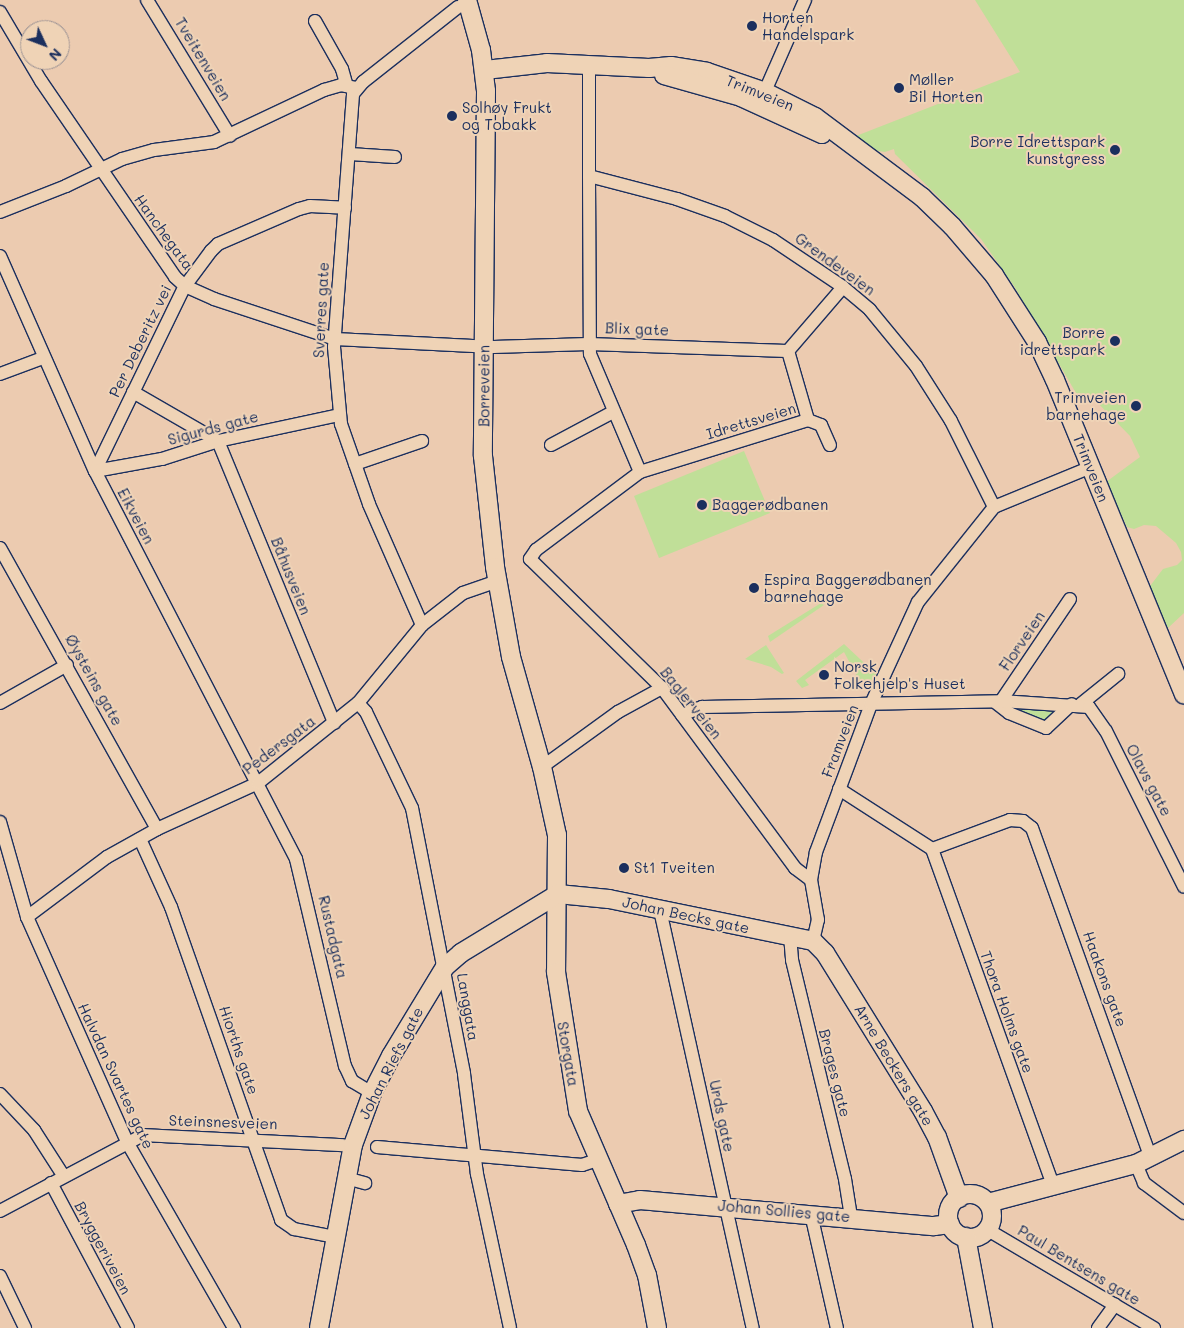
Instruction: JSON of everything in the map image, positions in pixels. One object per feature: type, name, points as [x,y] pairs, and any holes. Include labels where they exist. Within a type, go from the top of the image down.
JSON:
[{"type":"main road","name":"Borreveien","points":[[465,2],[485,70],[484,456],[497,581],[519,690],[542,767]]},
{"type":"main road","name":"Trimveien","points":[[485,70],[547,63],[649,68],[762,98],[858,151],[932,206],[994,275],[1037,342],[1180,672],[1184,695]]},
{"type":"main road","name":"Storgata","points":[[542,767],[557,835],[556,972],[563,1026],[578,1111],[647,1275],[657,1328]]},
{"type":"main road","name":"Johan Riefs gate","points":[[319,1328],[353,1145],[372,1093],[410,1020],[445,967],[461,953],[558,894]]},
{"type":"main road","name":"Johan Becks gate","points":[[558,894],[575,894],[813,941]]},
{"type":"main road","name":"Arne Beckers gate","points":[[813,941],[835,969],[938,1137],[959,1198]]},
{"type":"main road","points":[[988,1203],[992,1219],[988,1230],[976,1237],[966,1237],[956,1233],[950,1224],[950,1209],[959,1198],[974,1195],[988,1203],[1144,1161],[1184,1140]]},
{"type":"main road","name":"Johan Sollies gate","points":[[618,1204],[640,1200],[850,1217],[934,1226],[950,1224]]},
{"type":"main road","points":[[966,1237],[983,1328]]},
{"type":"street","name":"Tveitenveien","points":[[147,0],[230,136]]},
{"type":"street","points":[[762,98],[805,0]]},
{"type":"street","points":[[0,212],[142,153],[201,145],[230,136],[319,92],[352,87],[403,53],[440,18],[465,2]]},
{"type":"street","name":"Hanchegata","points":[[0,12],[100,170],[175,277],[185,286],[335,339],[484,346]]},
{"type":"street","points":[[316,21],[352,87]]},
{"type":"street","points":[[589,64],[588,344],[613,412],[640,472]]},
{"type":"street","name":"Sverres gate","points":[[352,87],[350,154],[335,339],[339,415],[355,464],[397,573],[422,625]]},
{"type":"street","points":[[350,154],[396,157]]},
{"type":"street","name":"Grendeveien","points":[[589,176],[678,199],[725,216],[773,240],[844,287],[870,310],[916,366],[951,421],[994,507]]},
{"type":"street","name":"Per Deberitz vei","points":[[95,471],[185,286],[218,244],[299,209],[310,206],[345,208]]},
{"type":"street","name":"Eikveien","points":[[0,256],[43,358],[95,471],[258,783]]},
{"type":"street","points":[[788,351],[844,287]]},
{"type":"street","name":"Blix gate","points":[[484,346],[588,344],[788,351]]},
{"type":"street","name":"Idrettsveien","points":[[530,559],[536,550],[640,472],[808,420],[788,351]]},
{"type":"street","points":[[0,374],[43,358]]},
{"type":"street","points":[[133,392],[218,441]]},
{"type":"street","points":[[551,445],[613,412]]},
{"type":"street","name":"Sigurds gate","points":[[95,471],[162,459],[218,441],[339,415]]},
{"type":"street","points":[[808,420],[822,425],[830,445]]},
{"type":"street","name":"Båhusveien","points":[[218,441],[334,723]]},
{"type":"street","points":[[355,464],[422,441]]},
{"type":"street","name":"Framveien","points":[[813,941],[818,920],[811,880],[816,852],[872,704],[918,602],[994,507],[1090,467]]},
{"type":"street","name":"Øysteins gate","points":[[0,548],[158,829]]},
{"type":"street","name":"Baglerveien","points":[[530,559],[662,688],[795,868],[811,880]]},
{"type":"street","name":"Pedersgata","points":[[27,917],[106,857],[158,829],[258,783],[358,703],[422,625],[463,593],[497,581]]},
{"type":"street","name":"Florveien","points":[[998,701],[1070,599]]},
{"type":"street","points":[[0,703],[67,665]]},
{"type":"street","points":[[998,701],[1009,713],[1046,728],[1118,674]]},
{"type":"street","points":[[542,767],[618,712],[662,688]]},
{"type":"street","points":[[682,715],[702,707],[998,701],[1076,704]]},
{"type":"street","name":"Langgata","points":[[358,703],[366,712],[412,808],[445,967],[475,1156],[510,1328]]},
{"type":"street","name":"Olavs gate","points":[[1076,704],[1089,707],[1106,731],[1184,887]]},
{"type":"street","name":"Rustadgata","points":[[258,783],[296,859],[347,1072],[352,1081],[372,1093]]},
{"type":"street","points":[[839,789],[932,849]]},
{"type":"street","name":"Haakons gate","points":[[932,849],[1017,819],[1028,824],[1035,834],[1144,1161],[1144,1183],[1184,1213]]},
{"type":"street","name":"Halvdan Svartes gate","points":[[0,822],[27,917],[127,1142],[234,1328]]},
{"type":"street","name":"Hiorths gate","points":[[140,839],[171,907],[281,1220],[294,1229],[335,1237]]},
{"type":"street","name":"Thora Holms gate","points":[[932,849],[1053,1185]]},
{"type":"street","name":"Urds gate","points":[[660,910],[753,1328]]},
{"type":"street","name":"Brages gate","points":[[790,936],[794,969],[845,1179],[850,1217]]},
{"type":"street","points":[[0,1094],[34,1130],[63,1176]]},
{"type":"street","name":"Steinsnesveien","points":[[0,1211],[143,1135],[343,1145]]},
{"type":"street","points":[[377,1147],[582,1165],[597,1160]]},
{"type":"street","points":[[346,1178],[365,1183]]},
{"type":"street","name":"Bryggeriveien","points":[[51,1183],[128,1328]]},
{"type":"street","points":[[811,1214],[837,1328]]},
{"type":"street","name":"Paul Bentsens gate","points":[[988,1230],[1154,1328]]},
{"type":"street","points":[[0,1276],[25,1328]]},
{"type":"street","points":[[1098,1328],[1115,1305]]},
{"type":"green space","name":"Borre idrettspark","points":[[975,0],[1184,0],[1184,613],[1168,628],[1150,594],[1150,586],[1163,569],[1177,565],[1182,560],[1181,552],[1176,543],[1156,526],[1144,525],[1134,529],[1127,527],[1106,482],[1140,457],[1130,436],[1091,396],[1080,400],[1014,286],[981,239],[895,154],[894,149],[885,152],[872,150],[856,136],[1020,72]]},
{"type":"green space","name":"Baggerødbanen","points":[[744,451],[770,513],[659,558],[634,496]]},
{"type":"green space","points":[[821,603],[824,605],[770,642],[768,636]]},
{"type":"green space","points":[[844,644],[876,674],[873,683],[861,684],[844,652],[805,680],[809,685],[802,688],[796,681]]},
{"type":"green space","points":[[766,645],[784,673],[782,674],[771,667],[745,659]]},
{"type":"green space","points":[[1012,708],[1049,708],[1057,711],[1051,718],[1043,721]]},
{"type":"place","name":"Horten Handelspark","points":[[752,26]]},
{"type":"place","name":"Møller Bil Horten","points":[[899,88]]},
{"type":"place","name":"Solhøy Frukt og Tobakk","points":[[452,116]]},
{"type":"place","name":"Borre Idrettspark kunstgress","points":[[1115,150]]},
{"type":"place","name":"Borre idrettspark","points":[[1115,341]]},
{"type":"place","name":"Trimveien barnehage","points":[[1136,406]]},
{"type":"place","name":"Baggerødbanen","points":[[702,505]]},
{"type":"place","name":"Espira Baggerødbanen barnehage","points":[[754,588]]},
{"type":"place","name":"Norsk Folkehjelp's Huset","points":[[824,675]]},
{"type":"place","name":"St1 Tveiten","points":[[624,868]]}]
